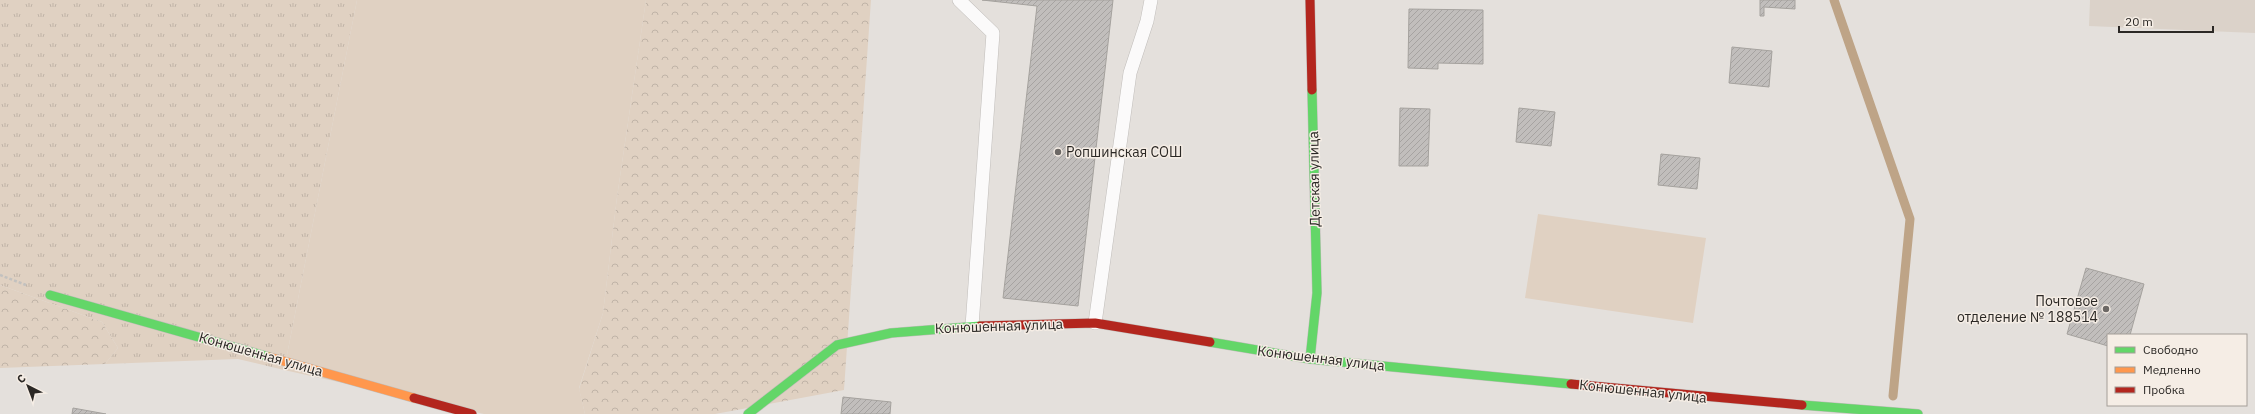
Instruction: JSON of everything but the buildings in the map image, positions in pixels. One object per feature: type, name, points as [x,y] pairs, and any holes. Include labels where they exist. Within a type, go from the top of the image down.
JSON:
[{"type":"street","name":"Детская улица","points":[[1310,0],[1317,293],[1310,358]]},
{"type":"street","name":"Конюшенная улица","points":[[50,295],[472,414]]},
{"type":"street","name":"Конюшенная улица","points":[[748,414],[837,345],[891,332],[972,326],[1095,323],[1310,358],[1713,398],[1918,414]]},
{"type":"lane","points":[[959,0],[993,33],[972,326]]},
{"type":"lane","points":[[1095,323],[1130,73],[1147,21],[1151,0]]},
{"type":"shaded area","points":[[2090,0],[2255,0],[2255,33],[2089,26]]},
{"type":"green space","points":[[0,0],[357,0],[284,370],[238,359],[105,364],[118,348],[102,322],[0,285]]},
{"type":"green space","points":[[357,0],[646,0],[617,197],[603,313],[579,388],[585,414],[484,414],[284,370]]},
{"type":"green space","points":[[646,0],[871,0],[844,390],[715,414],[585,414],[579,389],[603,313],[617,197]]},
{"type":"green space","points":[[1538,214],[1706,238],[1693,323],[1525,298]]},
{"type":"green space","points":[[0,285],[102,322],[118,348],[105,364],[0,368]]},
{"type":"waterway","points":[[1834,0],[1910,219],[1893,396]]},
{"type":"traffic: fast","points":[[1310,359],[1317,293],[1312,90]]},
{"type":"traffic: fast","points":[[50,295],[269,357]]},
{"type":"traffic: fast","points":[[748,414],[837,345],[891,333],[980,326]]},
{"type":"traffic: fast","points":[[1210,342],[1310,359],[1571,384]]},
{"type":"traffic: fast","points":[[1802,405],[1918,414]]},
{"type":"traffic: slow","points":[[269,357],[414,398]]},
{"type":"traffic: jam","points":[[1310,0],[1312,90]]},
{"type":"traffic: jam","points":[[980,326],[1095,323],[1210,342]]},
{"type":"traffic: jam","points":[[1571,384],[1802,405]]},
{"type":"traffic: jam","points":[[414,398],[472,414]]},
{"type":"place","name":"Ропшинская СОШ","points":[[1058,152]]},
{"type":"place","name":"Почтовое отделение № 188514","points":[[2106,309]]}]
